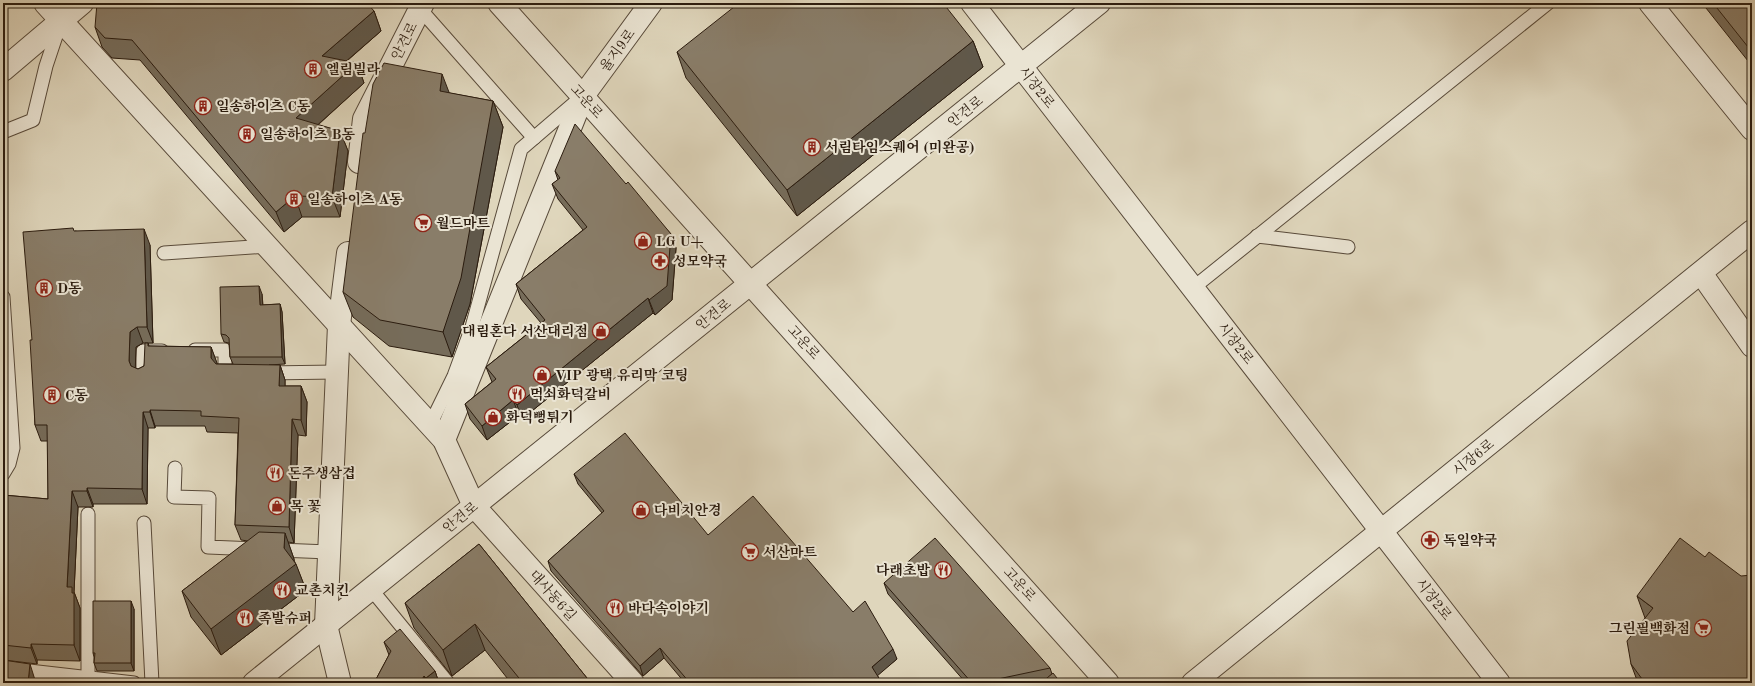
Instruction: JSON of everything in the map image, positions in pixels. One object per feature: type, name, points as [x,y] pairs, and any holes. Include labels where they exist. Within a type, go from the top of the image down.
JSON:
[{"type":"street","name":"대사동6길","points":[[45,3],[437,432],[474,506],[632,683]]},
{"type":"street","points":[[3,70],[82,3]]},
{"type":"street","name":"고운로","points":[[499,3],[1108,683]]},
{"type":"street","name":"율지9로","points":[[437,432],[583,96],[651,3]]},
{"type":"street","name":"시장2로","points":[[972,3],[1499,683]]},
{"type":"street","name":"안견로","points":[[254,683],[1099,3]]},
{"type":"street","points":[[1650,3],[1752,129]]},
{"type":"street","name":"안견로","points":[[356,182],[364,119],[421,6]]},
{"type":"street","points":[[340,683],[326,625],[339,325],[351,230]]},
{"type":"street","name":"시장6로","points":[[1194,683],[1752,231]]},
{"type":"street","points":[[1701,273],[1752,346]]},
{"type":"lane","points":[[1193,288],[1548,3]]},
{"type":"lane","points":[[421,6],[534,138]]},
{"type":"lane","points":[[3,132],[33,120],[46,66],[61,21]]},
{"type":"lane","points":[[437,432],[454,376],[472,327],[521,148],[583,96]]},
{"type":"lane","points":[[1257,236],[1348,247]]},
{"type":"lane","points":[[164,253],[268,246]]},
{"type":"lane","points":[[3,297],[13,448],[9,464],[3,474]]},
{"type":"lane","points":[[143,377],[143,351],[225,350],[225,373],[337,372]]},
{"type":"lane","points":[[175,468],[174,497],[209,498],[208,547],[329,552]]},
{"type":"lane","points":[[88,514],[88,677]]},
{"type":"lane","points":[[144,523],[152,683]]},
{"type":"lane","points":[[371,589],[448,683]]},
{"type":"lane","points":[[3,668],[134,683]]},
{"type":"building","points":[[97,3],[367,3],[374,11],[322,56],[357,63],[296,118],[340,131],[332,197],[295,196],[276,212],[132,40],[105,38],[95,27]]},
{"type":"building","name":"서림타임스퀘어 (미완공)","points":[[739,3],[943,3],[973,41],[787,190],[677,52]]},
{"type":"building","points":[[1713,3],[1752,3],[1752,52]]},
{"type":"building","points":[[384,63],[442,74],[440,91],[493,101],[461,278],[443,332],[380,320],[343,292],[363,133],[365,133],[373,84]]},
{"type":"building","points":[[575,124],[626,184],[628,182],[671,234],[667,286],[649,300],[648,298],[517,405],[513,400],[482,426],[465,404],[496,379],[486,367],[545,320],[516,284],[587,227],[552,184],[560,178],[555,171]]},
{"type":"building","points":[[73,228],[74,231],[144,229],[147,327],[137,327],[130,332],[129,361],[131,366],[138,369],[144,366],[145,343],[148,343],[148,346],[211,347],[211,358],[216,364],[280,365],[279,386],[301,386],[301,420],[292,419],[289,527],[235,525],[239,418],[201,416],[201,411],[150,410],[150,412],[143,412],[142,489],[87,488],[87,491],[72,491],[67,587],[72,587],[72,593],[74,593],[74,645],[31,644],[31,648],[3,645],[3,495],[48,499],[47,425],[35,425],[30,340],[32,340],[23,232]]},
{"type":"building","points":[[259,286],[260,305],[280,304],[282,357],[230,357],[229,338],[226,335],[221,334],[220,287]]},
{"type":"building","points":[[625,433],[708,535],[753,496],[853,612],[865,601],[893,649],[872,667],[882,683],[690,683],[660,648],[640,666],[548,561],[604,511],[574,474]]},
{"type":"building","points":[[259,532],[285,533],[284,548],[296,564],[211,629],[182,591]]},
{"type":"building","points":[[935,538],[1050,668],[979,683],[972,683],[884,583]]},
{"type":"building","name":"그린필백화점","points":[[1680,538],[1705,557],[1709,552],[1741,576],[1752,575],[1752,683],[1645,683],[1631,664],[1627,641],[1653,608],[1637,596]]},
{"type":"building","points":[[479,544],[591,683],[523,683],[475,624],[443,650],[405,603]]},
{"type":"building","points":[[93,601],[131,601],[131,663],[94,663]]},
{"type":"building","points":[[400,629],[435,671],[426,678],[424,676],[420,683],[374,683],[391,651],[384,642]]},
{"type":"building","points":[[3,660],[30,664],[28,683],[3,683]]},
{"type":"building","points":[[1053,673],[1061,683],[1041,683]]},
{"type":"place","name":"엘림빌라","points":[[313,69]]},
{"type":"place","name":"일송하이츠 C동","points":[[203,106]]},
{"type":"place","name":"일송하이츠 B동","points":[[247,134]]},
{"type":"place","name":"서림타임스퀘어 (미완공)","points":[[812,147]]},
{"type":"place","name":"일송하이츠 A동","points":[[294,199]]},
{"type":"place","name":"월드마트","points":[[423,223]]},
{"type":"place","name":"LG U+","points":[[643,241]]},
{"type":"place","name":"성모약국","points":[[660,261]]},
{"type":"place","name":"D동","points":[[44,288]]},
{"type":"place","name":"대림혼다 서산대리점","points":[[601,331]]},
{"type":"place","name":"VIP 광택 유리막 코팅","points":[[542,375]]},
{"type":"place","name":"먹쇠화덕갈비","points":[[517,394]]},
{"type":"place","name":"C동","points":[[52,395]]},
{"type":"place","name":"화덕뻥튀기","points":[[493,417]]},
{"type":"place","name":"돈주생삼겹","points":[[275,473]]},
{"type":"place","name":"목 꽃","points":[[277,506]]},
{"type":"place","name":"다비치안경","points":[[641,510]]},
{"type":"place","name":"독일약국","points":[[1430,540]]},
{"type":"place","name":"서산마트","points":[[750,552]]},
{"type":"place","name":"다래초밥","points":[[943,570]]},
{"type":"place","name":"교촌치킨","points":[[282,590]]},
{"type":"place","name":"바다속이야기","points":[[615,608]]},
{"type":"place","name":"족발슈퍼","points":[[245,618]]},
{"type":"place","name":"그린필백화점","points":[[1703,628]]}]
